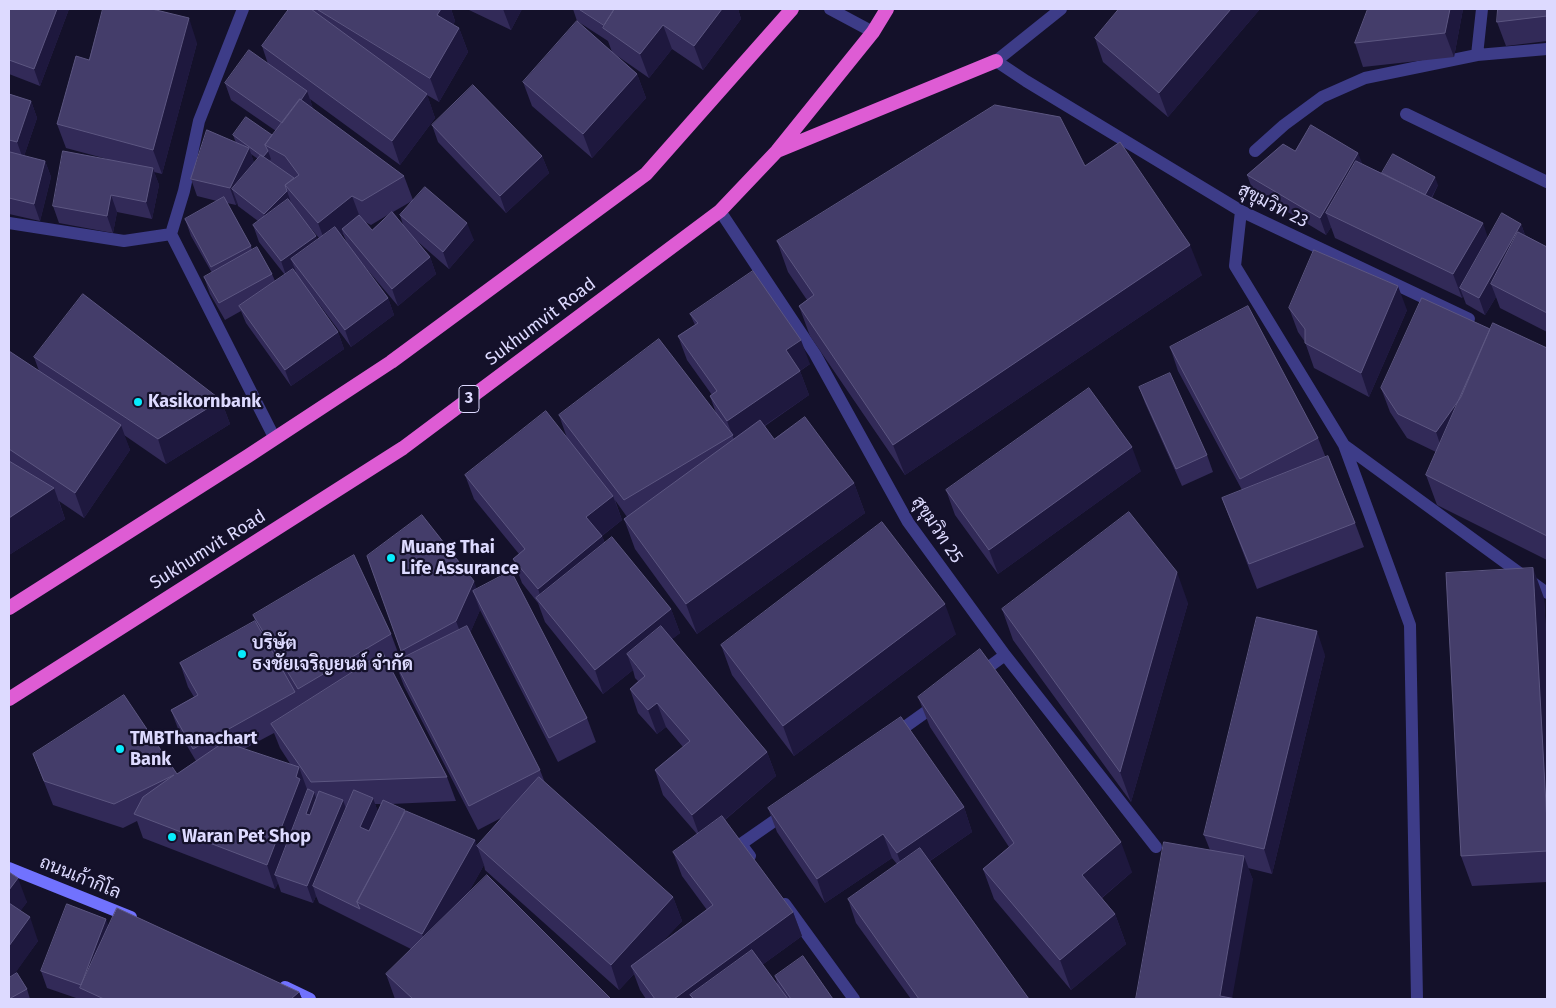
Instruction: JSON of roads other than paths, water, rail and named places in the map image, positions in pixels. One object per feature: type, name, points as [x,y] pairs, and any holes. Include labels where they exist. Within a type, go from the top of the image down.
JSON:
[{"type":"highway","points":[[9,608],[275,439],[391,362],[646,174],[792,9]]},
{"type":"highway","name":"Sukhumvit Road","points":[[9,698],[403,448],[720,211],[776,151],[873,32],[887,9]]},
{"type":"highway","points":[[776,151],[996,61]]},
{"type":"main road","name":"ถนนเก้ากิโล","points":[[9,868],[140,922]]},
{"type":"main road","points":[[275,983],[310,999]]},
{"type":"street","points":[[244,9],[199,121],[184,191],[171,234],[275,439]]},
{"type":"street","points":[[830,9],[873,32]]},
{"type":"street","points":[[996,61],[1061,9]]},
{"type":"street","points":[[1476,55],[1482,9]]},
{"type":"street","points":[[1255,151],[1284,125],[1322,97],[1365,78],[1476,55],[1547,49]]},
{"type":"street","name":"สุขุมวิท 23","points":[[996,61],[1026,82],[1241,211],[1484,327]]},
{"type":"street","points":[[1406,114],[1547,182]]},
{"type":"street","name":"สุขุมวิท 25","points":[[720,211],[815,354],[908,522],[1004,656],[1156,847]]},
{"type":"street","points":[[1241,211],[1236,266],[1344,445],[1410,625],[1417,999]]},
{"type":"street","points":[[9,223],[124,241],[171,234]]},
{"type":"street","points":[[1344,445],[1547,593]]},
{"type":"street","points":[[965,684],[1004,656]]},
{"type":"street","points":[[885,741],[949,696]]},
{"type":"street","points":[[758,868],[741,844],[797,804]]},
{"type":"street","points":[[775,891],[854,999]]},
{"type":"place","name":"Kasikornbank","points":[[138,402]]},
{"type":"place","name":"Muang Thai Life Assurance","points":[[391,558]]},
{"type":"place","name":"บริษัต ธงชัยเจริญยนต์ จำกัด","points":[[242,654]]},
{"type":"place","name":"TMBThanachart Bank","points":[[120,749]]},
{"type":"place","name":"Waran Pet Shop","points":[[172,837]]}]
